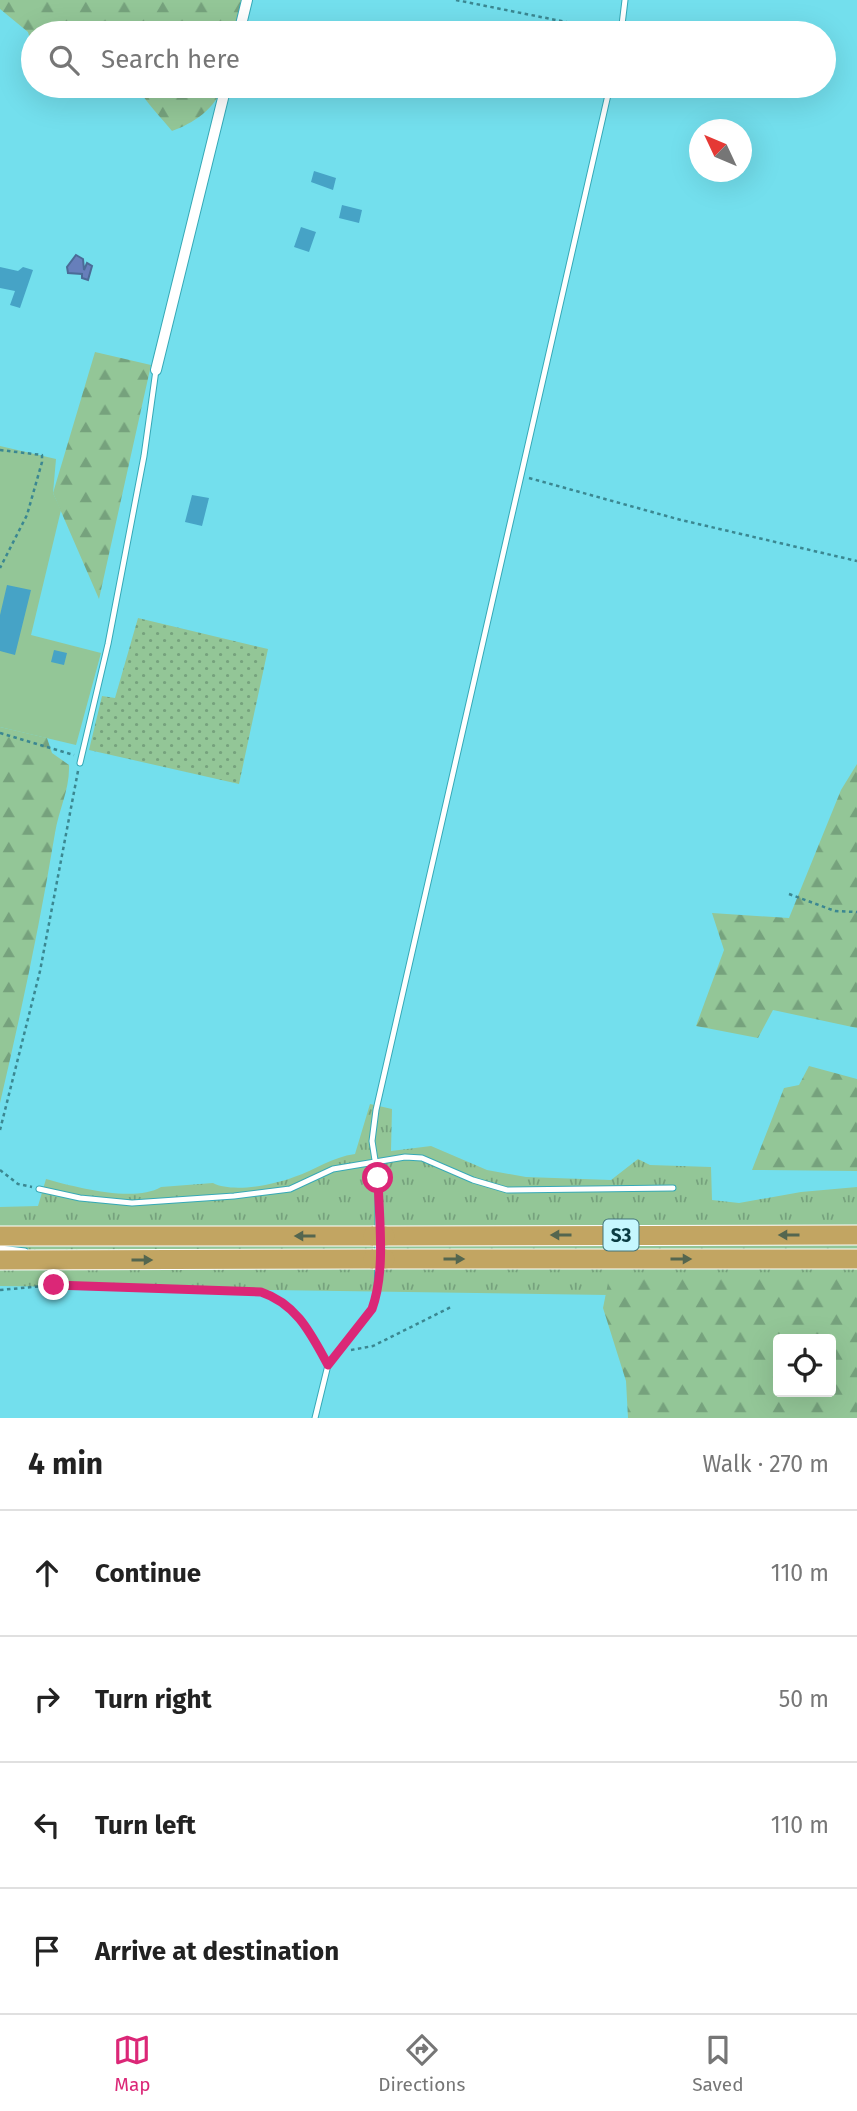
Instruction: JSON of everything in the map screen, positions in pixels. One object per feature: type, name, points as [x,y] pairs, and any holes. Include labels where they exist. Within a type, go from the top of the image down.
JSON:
[{"type":"highway","name":"S3","points":[[0,1236],[857,1235]]},
{"type":"highway","name":"S3","points":[[0,1260],[857,1259]]},
{"type":"street","points":[[242,21],[247,0]]},
{"type":"street","points":[[156,370],[223,98]]},
{"type":"lane","points":[[622,21],[625,0]]},
{"type":"lane","points":[[315,1418],[328,1365],[372,1309],[377,1291],[378,1178],[372,1141],[376,1110],[607,98]]},
{"type":"lane","points":[[80,760],[108,645],[144,456],[156,370]]},
{"type":"lane","points":[[39,1189],[80,1198],[132,1203],[233,1196],[290,1189],[333,1169],[375,1160],[422,1158],[472,1180],[507,1189],[673,1188]]},
{"type":"lane","points":[[0,1248],[103,1236]]},
{"type":"lane","points":[[0,1248],[105,1260]]},
{"type":"path","points":[[456,0],[561,21]]},
{"type":"path","points":[[0,450],[42,455],[43,462],[27,515],[0,568]]},
{"type":"path","points":[[522,476],[616,504],[857,561]]},
{"type":"path","points":[[0,733],[80,760],[40,971],[0,1129]]},
{"type":"path","points":[[789,894],[835,911],[857,912]]},
{"type":"path","points":[[0,1170],[18,1184],[39,1189]]},
{"type":"path","points":[[0,1290],[54,1285],[261,1292],[277,1297],[292,1308],[328,1365],[348,1351],[373,1346],[451,1307]]},
{"type":"green space","points":[[0,0],[243,0],[238,21],[21,21],[21,26],[0,9]]},
{"type":"green space","points":[[145,98],[217,98],[203,114],[172,131]]},
{"type":"green space","points":[[95,352],[151,365],[99,599],[53,493]]},
{"type":"green space","points":[[0,446],[56,459],[53,493],[61,510],[31,635],[101,653],[76,745],[0,727]]},
{"type":"green space","points":[[138,618],[268,649],[239,784],[89,750],[102,696],[115,698]]},
{"type":"green space","points":[[0,727],[47,738],[52,753],[69,765],[68,782],[0,1103]]},
{"type":"green space","points":[[857,764],[857,1028],[773,1010],[758,1038],[696,1026],[724,950],[712,913],[789,918],[841,790]]},
{"type":"green space","points":[[809,1066],[857,1079],[857,1171],[752,1170],[784,1088],[799,1085]]},
{"type":"green space","points":[[370,1104],[392,1109],[391,1151],[431,1146],[487,1170],[526,1177],[611,1180],[638,1159],[650,1165],[711,1167],[712,1200],[739,1203],[801,1192],[857,1187],[857,1291],[608,1295],[0,1286],[0,1207],[38,1206],[46,1179],[120,1194],[149,1192],[161,1187],[213,1183],[242,1188],[276,1183],[355,1154]]},
{"type":"green space","points":[[610,1273],[857,1273],[857,1418],[628,1418],[626,1381],[603,1308]]},
{"type":"water","points":[[76,255],[83,259],[84,270],[87,263],[92,266],[88,280],[82,278],[82,274],[68,273],[67,267]]},
{"type":"building","points":[[314,171],[336,178],[333,190],[311,182]]},
{"type":"building","points":[[342,205],[362,210],[359,223],[339,218]]},
{"type":"building","points":[[301,227],[316,232],[309,252],[294,247]]},
{"type":"building","points":[[0,267],[18,271],[23,267],[33,270],[20,308],[10,305],[15,291],[0,288]]},
{"type":"building","points":[[192,495],[209,498],[202,526],[185,522]]},
{"type":"building","points":[[7,585],[31,590],[15,655],[0,651],[0,615]]},
{"type":"building","points":[[54,650],[67,653],[64,665],[51,662]]},
{"type":"route","points":[[54,1285],[261,1292],[277,1297],[292,1308],[328,1365],[372,1309],[375,1300],[379,1247],[378,1178]]}]
